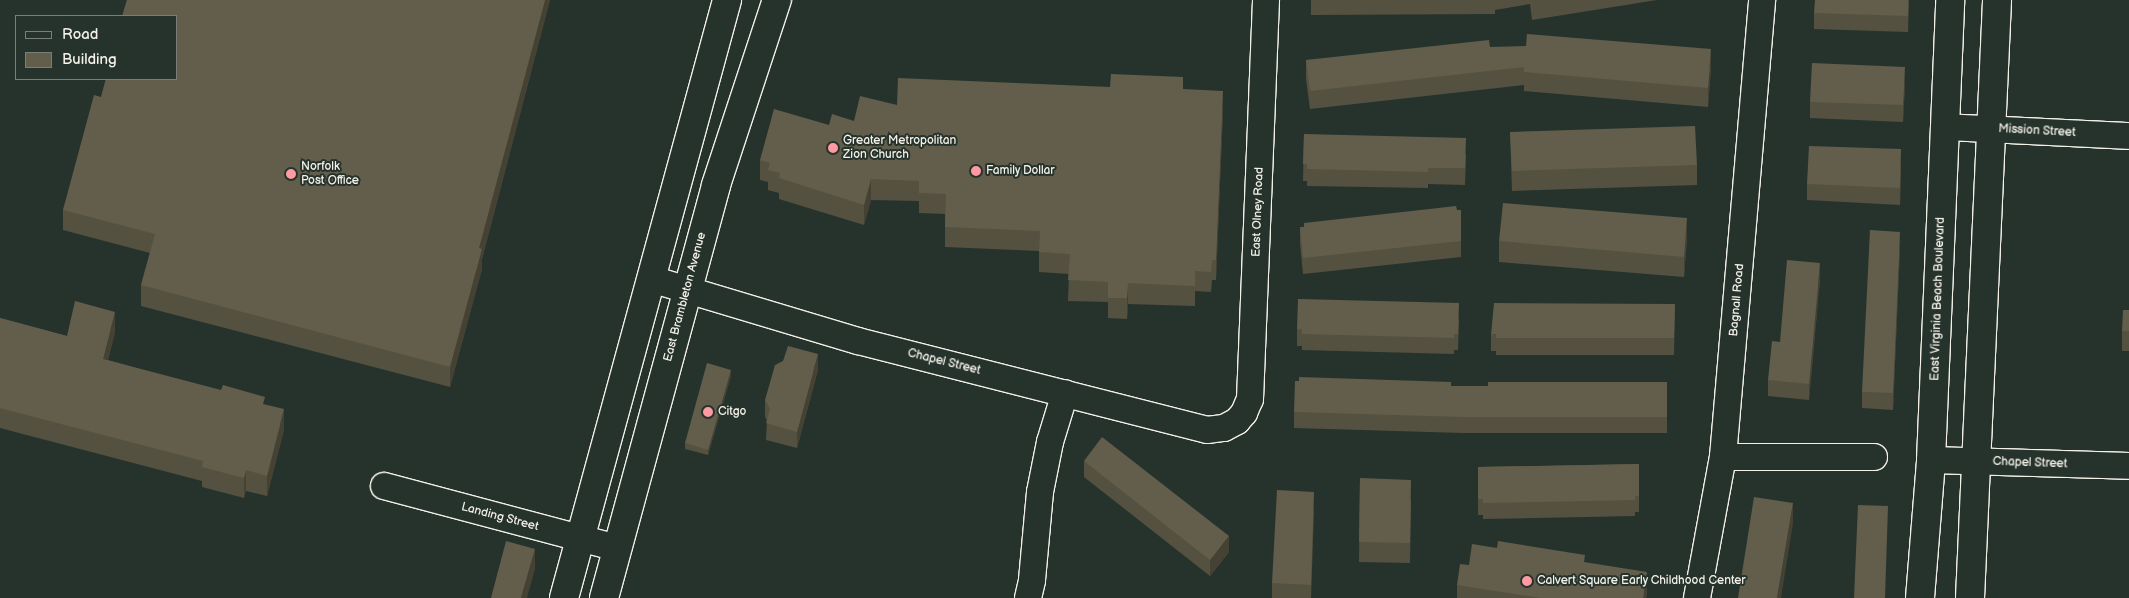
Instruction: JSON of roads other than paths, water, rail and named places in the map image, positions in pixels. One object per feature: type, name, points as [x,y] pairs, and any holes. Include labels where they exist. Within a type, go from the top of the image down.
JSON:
[{"type":"main road","points":[[564,598],[727,0]]},
{"type":"main road","name":"East Brambleton Avenue","points":[[604,598],[716,185],[777,0]]},
{"type":"main road","name":"East Virginia Beach Boulevard","points":[[1920,598],[1931,460],[1950,0]]},
{"type":"main road","points":[[1970,598],[1989,129],[1997,0]]},
{"type":"street","name":"East Olney Road","points":[[1237,420],[1244,413],[1250,399],[1251,390],[1266,0]]},
{"type":"street","name":"Bagnall Road","points":[[1697,598],[1723,457],[1762,0]]},
{"type":"street","name":"Mission Street","points":[[1945,127],[2129,136]]},
{"type":"street","name":"Chapel Street","points":[[651,278],[858,341],[1207,430],[1224,428],[1237,420]]},
{"type":"street","points":[[1028,598],[1032,580],[1040,492],[1050,442],[1065,393]]},
{"type":"street","points":[[1723,457],[1874,457]]},
{"type":"street","name":"Chapel Street","points":[[1931,460],[2129,466]]},
{"type":"street","name":"Landing Street","points":[[384,486],[617,548]]},
{"type":"place","name":"Greater Metropolitan Zion Church","points":[[833,148]]},
{"type":"place","name":"Family Dollar","points":[[976,171]]},
{"type":"place","name":"Norfolk Post Office","points":[[291,174]]},
{"type":"place","name":"Citgo","points":[[708,412]]},
{"type":"place","name":"Calvert Square Early Childhood Center","points":[[1527,581]]}]
